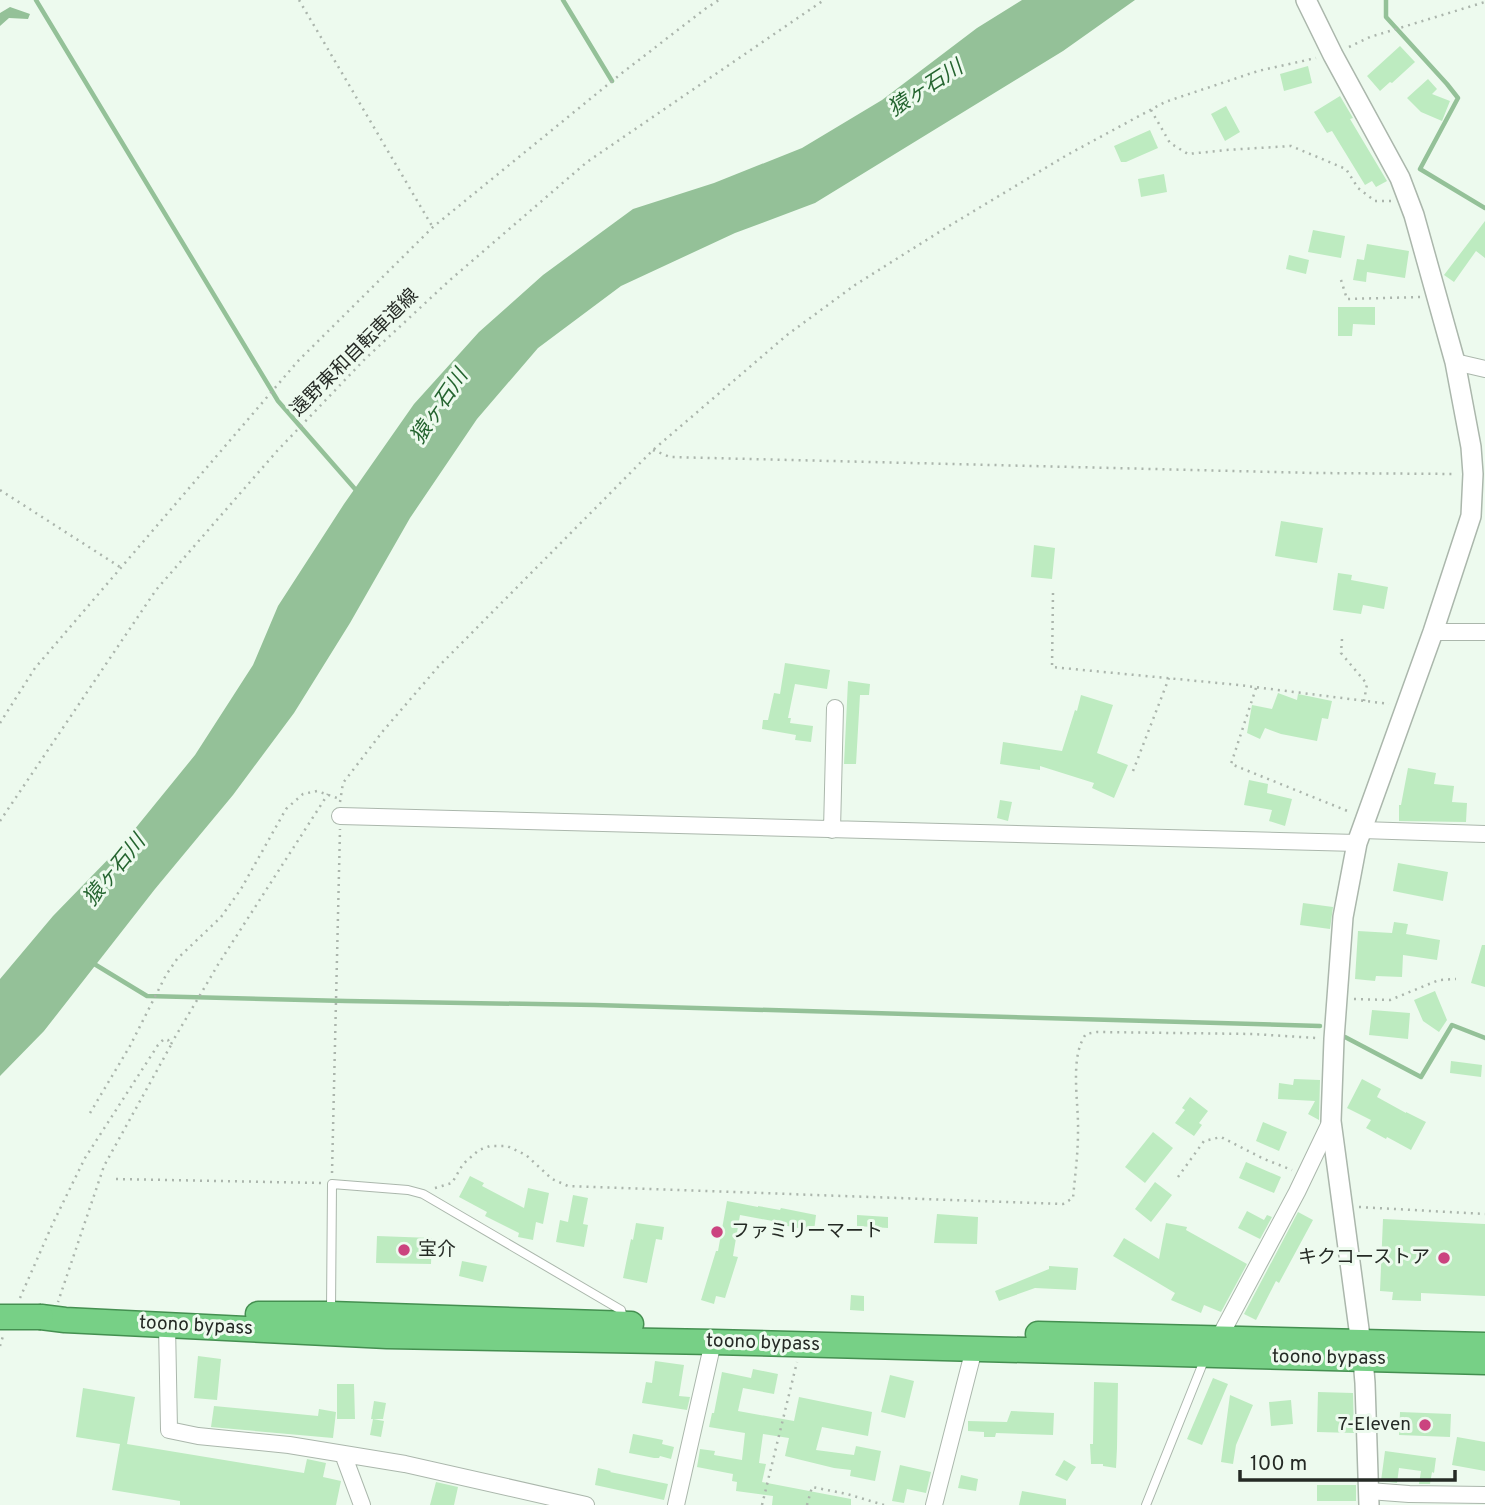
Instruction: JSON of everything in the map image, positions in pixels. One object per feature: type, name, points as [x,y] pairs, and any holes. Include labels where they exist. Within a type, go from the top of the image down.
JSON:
[{"type":"highway","name":"toono bypass","points":[[2,1327],[66,1314],[331,1314],[1213,1347],[1362,1350],[1485,1345]]},
{"type":"highway","name":"toono bypass","points":[[47,1316],[65,1320],[387,1336],[974,1349],[1213,1347]]},
{"type":"highway","name":"toono bypass","points":[[1362,1350],[1485,1362]]},
{"type":"street","points":[[1306,0],[1329,48],[1400,177],[1414,215],[1455,362],[1471,447],[1473,474],[1471,516],[1433,632],[1361,831],[1343,917],[1331,1121],[1362,1350],[1369,1498],[1409,1494],[1485,1494]]},
{"type":"street","points":[[1455,362],[1485,369]]},
{"type":"street","points":[[1433,632],[1485,632]]},
{"type":"street","points":[[832,830],[835,708]]},
{"type":"street","points":[[340,816],[832,830],[1361,831],[1485,834]]},
{"type":"street","points":[[1213,1347],[1331,1121]]},
{"type":"street","points":[[167,1325],[169,1430],[198,1436],[289,1445],[405,1464],[586,1505]]},
{"type":"street","points":[[676,1505],[713,1342]]},
{"type":"street","points":[[934,1505],[974,1349]]},
{"type":"street","points":[[343,1454],[362,1505]]},
{"type":"lane","points":[[331,1314],[332,1184],[408,1189],[423,1194],[621,1310],[625,1324]]},
{"type":"lane","points":[[1146,1505],[1213,1347]]},
{"type":"path","points":[[299,0],[433,227]]},
{"type":"path","points":[[0,723],[35,668],[298,361],[433,227],[622,73],[719,0]]},
{"type":"path","name":"遠野東和自転車道線","points":[[0,821],[156,590],[293,434],[365,359],[587,162],[824,0]]},
{"type":"path","points":[[90,1113],[177,959],[221,918],[241,889],[286,809],[303,794],[317,791],[340,799],[343,783],[438,667],[653,450],[787,335],[855,285],[944,229],[1067,155],[1165,102],[1329,48],[1485,2]]},
{"type":"path","points":[[1151,110],[1170,143],[1188,154],[1291,146],[1346,169],[1358,188],[1375,201],[1408,200]]},
{"type":"path","points":[[1341,280],[1347,299],[1437,297]]},
{"type":"path","points":[[653,450],[670,457],[1473,474]]},
{"type":"path","points":[[0,490],[120,567]]},
{"type":"path","points":[[1053,593],[1052,667],[1239,685],[1406,706]]},
{"type":"path","points":[[1342,639],[1341,653],[1367,684],[1364,701]]},
{"type":"path","points":[[1133,771],[1169,678]]},
{"type":"path","points":[[1256,688],[1231,764],[1361,831]]},
{"type":"path","points":[[47,1316],[104,1166],[219,963],[328,794]]},
{"type":"path","points":[[116,1180],[332,1184],[340,816]]},
{"type":"path","points":[[1337,998],[1390,1000],[1439,980],[1456,979]]},
{"type":"path","points":[[423,1194],[452,1183],[463,1164],[479,1150],[489,1146],[507,1146],[526,1155],[552,1179],[568,1186],[1063,1204],[1073,1198],[1078,1132],[1077,1055],[1080,1042],[1086,1034],[1240,1034],[1334,1039]]},
{"type":"path","points":[[20,1299],[85,1158],[158,1045],[164,1039],[171,1045]]},
{"type":"path","points":[[1178,1177],[1204,1140],[1221,1137],[1305,1175]]},
{"type":"path","points":[[1343,1206],[1485,1213]]},
{"type":"path","points":[[0,1346],[2,1327]]},
{"type":"path","points":[[762,1505],[802,1345]]},
{"type":"path","points":[[807,1505],[812,1487],[884,1505]]},
{"type":"water","name":"猿ヶ石川","points":[[1022,0],[1135,0],[1063,51],[815,203],[735,233],[621,286],[538,348],[477,419],[410,518],[350,623],[294,713],[233,795],[155,889],[44,1031],[0,1076],[0,979],[53,916],[121,846],[195,755],[253,665],[278,606],[344,504],[414,404],[479,332],[543,275],[633,209],[714,183],[802,148],[882,100],[977,28]]},
{"type":"water","points":[[10,7],[30,14],[28,19],[9,18],[0,26],[0,13]]},
{"type":"building","points":[[1400,46],[1415,62],[1380,91],[1367,76]]},
{"type":"building","points":[[1308,66],[1312,83],[1284,91],[1280,74]]},
{"type":"building","points":[[1428,79],[1437,89],[1432,94],[1450,101],[1442,121],[1421,112],[1407,98]]},
{"type":"building","points":[[1340,96],[1353,118],[1350,119],[1387,181],[1376,187],[1372,181],[1365,185],[1332,131],[1327,133],[1314,112]]},
{"type":"building","points":[[1226,106],[1240,132],[1225,141],[1211,114]]},
{"type":"building","points":[[1150,130],[1158,148],[1121,162],[1114,146]]},
{"type":"building","points":[[1164,174],[1167,192],[1141,197],[1138,179]]},
{"type":"building","points":[[1485,221],[1485,258],[1476,251],[1454,282],[1444,275]]},
{"type":"building","points":[[1313,230],[1345,236],[1341,258],[1308,252]]},
{"type":"building","points":[[1367,244],[1409,251],[1405,278],[1367,272],[1366,282],[1353,280],[1357,259],[1364,260]]},
{"type":"building","points":[[1289,255],[1309,260],[1306,274],[1286,269]]},
{"type":"building","points":[[1338,307],[1375,307],[1375,325],[1353,324],[1352,336],[1338,336]]},
{"type":"building","points":[[1281,521],[1323,528],[1317,563],[1275,556]]},
{"type":"building","points":[[1034,545],[1055,548],[1052,579],[1031,577]]},
{"type":"building","points":[[1338,573],[1352,575],[1351,580],[1388,587],[1384,609],[1363,605],[1361,614],[1333,610]]},
{"type":"building","points":[[785,663],[830,670],[827,689],[795,684],[788,718],[791,718],[790,723],[813,726],[811,742],[795,740],[796,735],[762,729],[763,720],[768,720],[774,693],[780,694]]},
{"type":"building","points":[[848,681],[870,684],[869,695],[860,695],[856,764],[844,764]]},
{"type":"building","points":[[1278,693],[1297,700],[1298,694],[1332,701],[1328,719],[1322,718],[1317,741],[1265,728],[1260,739],[1247,733],[1252,705],[1272,709]]},
{"type":"building","points":[[1081,695],[1113,705],[1097,753],[1128,765],[1114,798],[1092,788],[1094,783],[1040,766],[1040,770],[1000,764],[1003,742],[1062,751]]},
{"type":"building","points":[[1408,768],[1436,773],[1434,784],[1454,786],[1452,802],[1467,803],[1466,822],[1399,821],[1399,805]]},
{"type":"building","points":[[1249,780],[1268,784],[1267,793],[1292,799],[1285,826],[1269,821],[1272,810],[1244,805]]},
{"type":"building","points":[[1000,800],[1012,802],[1008,821],[997,818]]},
{"type":"building","points":[[1398,863],[1448,872],[1443,901],[1393,891]]},
{"type":"building","points":[[1303,903],[1333,907],[1330,929],[1300,925]]},
{"type":"building","points":[[1394,922],[1408,924],[1406,934],[1440,940],[1437,960],[1403,955],[1402,977],[1376,976],[1375,981],[1355,979],[1358,931],[1392,933]]},
{"type":"building","points":[[1482,945],[1485,945],[1485,987],[1471,983]]},
{"type":"building","points":[[1435,991],[1447,1020],[1439,1032],[1423,1021],[1414,1000]]},
{"type":"building","points":[[1372,1010],[1410,1013],[1408,1039],[1369,1035]]},
{"type":"building","points":[[1451,1061],[1482,1065],[1481,1077],[1450,1073]]},
{"type":"building","points":[[1294,1079],[1320,1080],[1319,1120],[1308,1114],[1315,1101],[1278,1099],[1279,1083],[1293,1085]]},
{"type":"building","points":[[1362,1079],[1381,1089],[1377,1097],[1426,1122],[1411,1150],[1366,1128],[1371,1120],[1347,1108]]},
{"type":"building","points":[[1190,1097],[1208,1111],[1194,1136],[1175,1123],[1185,1110],[1182,1108]]},
{"type":"building","points":[[1263,1122],[1287,1132],[1279,1151],[1256,1141]]},
{"type":"building","points":[[1153,1132],[1173,1148],[1145,1183],[1125,1167]]},
{"type":"building","points":[[1246,1162],[1281,1177],[1274,1193],[1239,1178]]},
{"type":"building","points":[[470,1176],[484,1183],[482,1186],[524,1208],[528,1188],[549,1193],[543,1224],[536,1222],[533,1240],[518,1237],[519,1233],[485,1216],[487,1212],[459,1197]]},
{"type":"building","points":[[1155,1182],[1172,1195],[1151,1222],[1135,1209]]},
{"type":"building","points":[[573,1195],[588,1198],[583,1224],[588,1225],[584,1247],[556,1242],[560,1220],[568,1222]]},
{"type":"building","points":[[727,1201],[816,1215],[814,1231],[740,1215],[733,1256],[738,1257],[725,1298],[716,1296],[714,1304],[701,1300],[718,1251]]},
{"type":"building","points":[[1247,1211],[1264,1220],[1267,1215],[1272,1217],[1260,1239],[1238,1228]]},
{"type":"building","points":[[1298,1212],[1313,1220],[1256,1320],[1244,1314]]},
{"type":"building","points":[[937,1214],[978,1217],[977,1244],[934,1243]]},
{"type":"building","points":[[857,1215],[888,1217],[888,1228],[857,1226]]},
{"type":"building","points":[[1383,1219],[1485,1224],[1485,1296],[1421,1293],[1421,1301],[1392,1300],[1393,1292],[1380,1291]]},
{"type":"building","points":[[636,1223],[664,1227],[662,1240],[656,1239],[647,1283],[623,1278]]},
{"type":"building","points":[[1166,1223],[1187,1227],[1186,1230],[1247,1264],[1221,1312],[1204,1305],[1201,1313],[1171,1300],[1175,1293],[1113,1256],[1124,1238],[1159,1259]]},
{"type":"building","name":"宝介","points":[[377,1236],[432,1238],[431,1264],[376,1263]]},
{"type":"building","points":[[462,1261],[487,1266],[483,1282],[459,1276]]},
{"type":"building","points":[[1049,1266],[1078,1268],[1076,1290],[1035,1288],[999,1301],[995,1291],[1049,1269]]},
{"type":"building","points":[[851,1295],[864,1296],[864,1311],[850,1310]]},
{"type":"building","points":[[198,1356],[221,1359],[217,1400],[194,1398]]},
{"type":"building","points":[[655,1361],[684,1365],[679,1396],[690,1397],[687,1410],[642,1403],[646,1382],[652,1383]]},
{"type":"building","points":[[753,1369],[778,1374],[774,1394],[743,1388],[738,1411],[794,1421],[799,1397],[872,1412],[868,1436],[822,1427],[816,1450],[854,1455],[856,1446],[881,1451],[875,1481],[850,1476],[851,1470],[785,1456],[789,1438],[763,1434],[759,1463],[766,1464],[762,1482],[851,1499],[851,1505],[772,1505],[773,1496],[736,1491],[737,1482],[732,1481],[733,1474],[697,1467],[700,1449],[715,1451],[714,1455],[742,1460],[745,1433],[709,1427],[722,1372],[751,1378]]},
{"type":"building","points":[[890,1375],[914,1381],[905,1418],[881,1412]]},
{"type":"building","points":[[1213,1378],[1228,1384],[1202,1445],[1187,1439]]},
{"type":"building","points":[[1094,1382],[1118,1383],[1116,1468],[1091,1464]]},
{"type":"building","points":[[337,1384],[354,1384],[355,1419],[337,1419]]},
{"type":"building","points":[[83,1388],[135,1397],[127,1444],[304,1473],[307,1459],[326,1463],[323,1477],[341,1481],[336,1505],[180,1505],[180,1501],[112,1490],[120,1444],[76,1437]]},
{"type":"building","points":[[1318,1392],[1353,1393],[1354,1433],[1317,1432]]},
{"type":"building","points":[[1230,1395],[1253,1405],[1236,1445],[1233,1464],[1221,1462]]},
{"type":"building","points":[[1291,1400],[1293,1424],[1271,1426],[1269,1402]]},
{"type":"building","points":[[374,1401],[386,1403],[383,1419],[371,1419]]},
{"type":"building","points":[[214,1406],[318,1416],[319,1409],[336,1412],[333,1438],[211,1427]]},
{"type":"building","points":[[1011,1411],[1054,1413],[1053,1435],[996,1433],[995,1437],[984,1437],[984,1432],[968,1431],[968,1421],[1007,1422]]},
{"type":"building","name":"7-Eleven","points":[[1400,1412],[1451,1414],[1450,1437],[1399,1435]]},
{"type":"building","points":[[373,1419],[384,1421],[381,1437],[370,1435]]},
{"type":"building","points":[[633,1434],[663,1440],[662,1444],[674,1447],[671,1459],[629,1453]]},
{"type":"building","points":[[1457,1437],[1485,1442],[1485,1471],[1452,1465]]},
{"type":"building","points":[[1385,1451],[1436,1458],[1430,1484],[1419,1484],[1421,1471],[1399,1468],[1397,1483],[1381,1481]]},
{"type":"building","points":[[1064,1460],[1076,1467],[1067,1481],[1055,1475]]},
{"type":"building","points":[[900,1465],[931,1472],[926,1493],[907,1489],[904,1503],[892,1501]]},
{"type":"building","points":[[598,1468],[668,1484],[664,1500],[595,1485]]},
{"type":"building","points":[[961,1475],[978,1479],[976,1491],[958,1488]]},
{"type":"building","points":[[436,1482],[458,1487],[454,1505],[430,1505]]},
{"type":"building","points":[[1317,1485],[1356,1485],[1356,1501],[1317,1501]]},
{"type":"building","points":[[1022,1491],[1066,1499],[1066,1505],[1019,1505]]},
{"type":"waterway","points":[[36,0],[278,401],[355,489]]},
{"type":"waterway","points":[[563,0],[612,81]]},
{"type":"waterway","points":[[1386,0],[1386,17],[1458,98],[1420,169],[1485,208]]},
{"type":"waterway","points":[[91,962],[147,996],[595,1005],[1320,1026]]},
{"type":"waterway","points":[[1345,1037],[1421,1077],[1452,1025],[1485,1038]]},
{"type":"place","name":"ファミリーマート","points":[[717,1232]]},
{"type":"place","name":"宝介","points":[[404,1250]]},
{"type":"place","name":"キクコーストア","points":[[1444,1258]]},
{"type":"place","name":"7-Eleven","points":[[1425,1425]]}]
